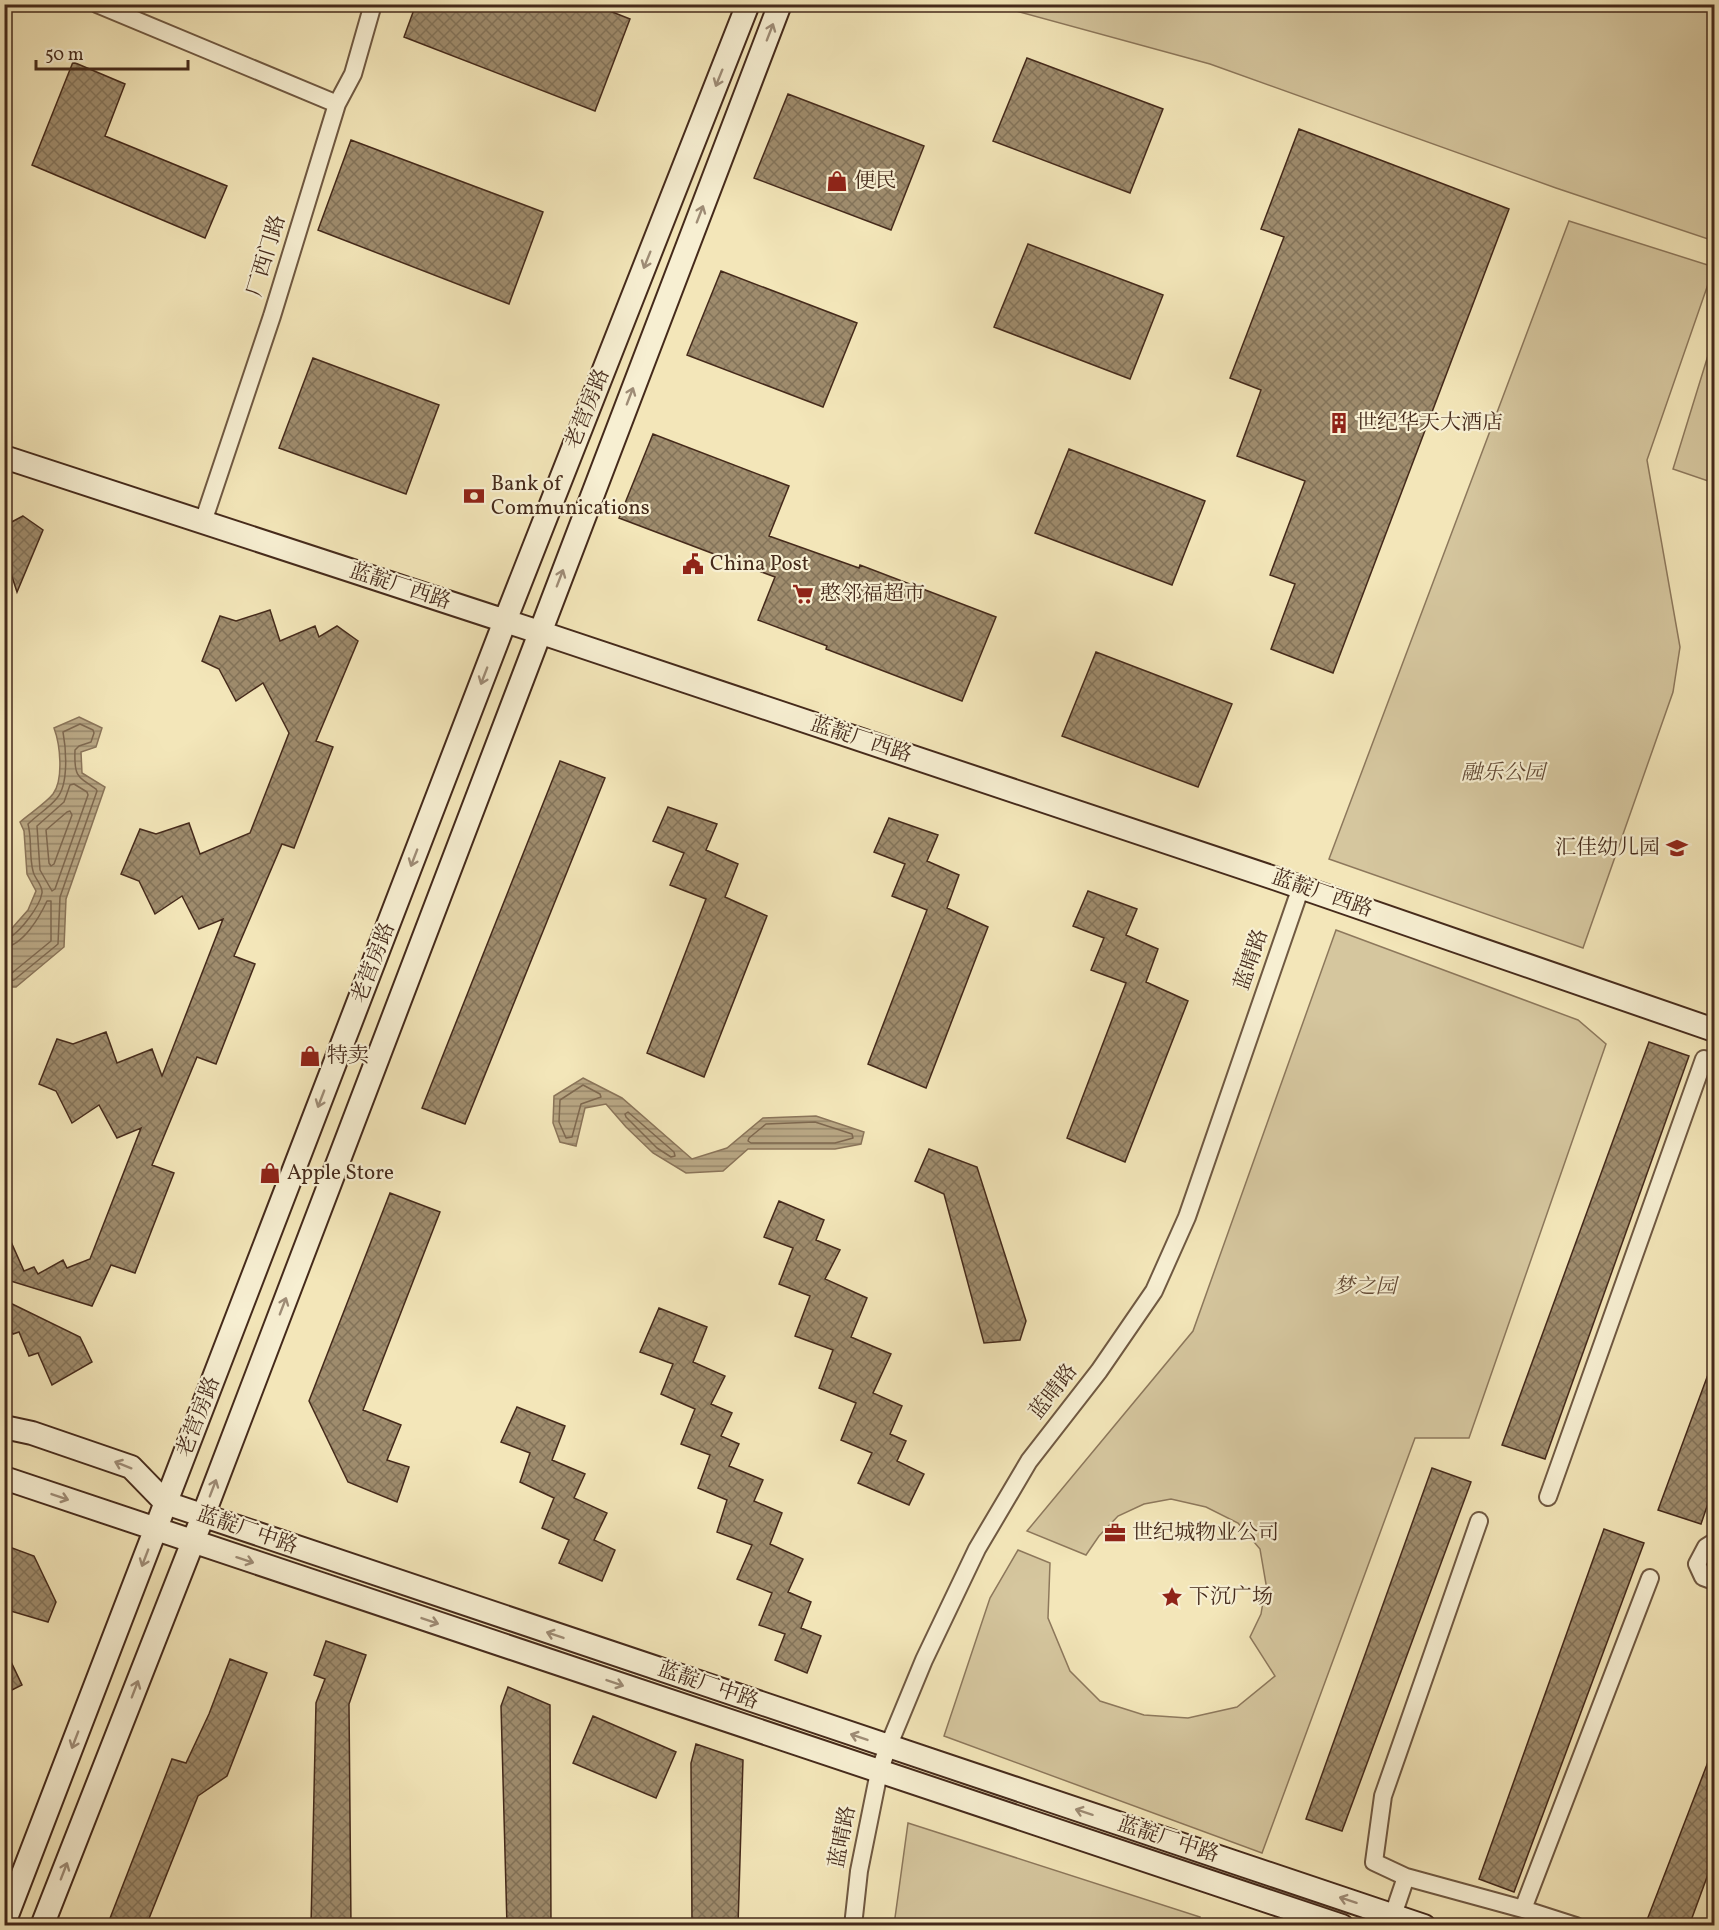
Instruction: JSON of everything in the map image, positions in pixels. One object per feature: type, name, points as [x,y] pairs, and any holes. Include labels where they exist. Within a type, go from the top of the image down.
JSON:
[{"type":"street","points":[[97,4],[337,104]]},
{"type":"street","name":"厂西门路","points":[[202,522],[272,316],[337,104],[353,74],[373,4]]},
{"type":"street","name":"老营房路","points":[[4,1923],[505,621],[748,4]]},
{"type":"street","name":"老营房路","points":[[42,1926],[203,1516],[780,4]]},
{"type":"street","name":"蓝靛厂西路","points":[[4,457],[539,632],[1301,887],[1714,1030]]},
{"type":"street","name":"蓝晴路","points":[[853,1926],[859,1871],[879,1772],[924,1660],[977,1549],[1029,1461],[1099,1371],[1154,1291],[1187,1217],[1301,887]]},
{"type":"street","points":[[1548,1497],[1704,1059],[1714,1063]]},
{"type":"street","name":"蓝靛厂中路","points":[[4,1427],[32,1433],[131,1467],[166,1503],[1391,1920],[1424,1926]]},
{"type":"street","name":"蓝靛厂中路","points":[[4,1478],[1342,1926]]},
{"type":"street","points":[[1479,1521],[1383,1796],[1374,1862],[1406,1877],[1576,1926]]},
{"type":"street","points":[[1714,1542],[1706,1547],[1696,1564],[1703,1577],[1714,1581]]},
{"type":"street","points":[[1523,1909],[1650,1578]]},
{"type":"street","points":[[1391,1920],[1406,1877]]},
{"type":"green space","points":[[994,5],[1714,5],[1714,241],[1556,188],[1210,64]]},
{"type":"green space","name":"融乐公园","points":[[1569,221],[1714,267],[1647,460],[1680,647],[1673,692],[1583,948],[1329,859]]},
{"type":"green space","points":[[1714,336],[1714,483],[1673,469]]},
{"type":"green space","name":"梦之园","points":[[1336,930],[1578,1020],[1606,1044],[1469,1438],[1415,1438],[1262,1853],[944,1736],[990,1598],[1018,1550],[1050,1563],[1048,1618],[1070,1671],[1100,1701],[1144,1715],[1188,1718],[1237,1707],[1275,1676],[1250,1637],[1261,1614],[1266,1584],[1260,1549],[1238,1523],[1206,1507],[1171,1499],[1144,1504],[1118,1516],[1099,1536],[1086,1555],[1027,1531],[1193,1331]]},
{"type":"green space","points":[[908,1823],[1200,1917],[1198,1925],[894,1925]]},
{"type":"water","points":[[79,717],[102,728],[96,747],[81,752],[82,773],[105,787],[66,899],[64,947],[16,987],[5,987],[5,936],[28,910],[36,891],[27,874],[24,831],[20,822],[53,794],[59,780],[60,761],[54,728]]},
{"type":"water","points":[[583,1078],[622,1098],[692,1159],[727,1148],[763,1118],[816,1116],[864,1132],[861,1144],[835,1149],[748,1149],[723,1171],[686,1173],[653,1153],[606,1104],[585,1108],[576,1146],[560,1142],[553,1123],[554,1096]]},
{"type":"building","points":[[416,4],[592,4],[630,19],[595,111],[404,37]]},
{"type":"building","points":[[1027,58],[1163,109],[1130,193],[993,141]]},
{"type":"building","points":[[73,62],[125,84],[105,136],[227,186],[205,238],[32,165]]},
{"type":"building","points":[[788,94],[924,146],[891,230],[754,178]]},
{"type":"building","name":"世纪华天大酒店","points":[[1299,129],[1509,209],[1333,673],[1271,649],[1295,584],[1270,575],[1305,481],[1237,456],[1261,390],[1230,378],[1284,237],[1261,229]]},
{"type":"building","points":[[351,140],[543,212],[509,304],[318,230]]},
{"type":"building","points":[[1028,244],[1163,295],[1130,379],[994,327]]},
{"type":"building","points":[[721,271],[857,323],[823,407],[687,355]]},
{"type":"building","points":[[313,358],[439,405],[406,494],[279,448]]},
{"type":"building","points":[[653,434],[789,486],[769,536],[859,568],[860,565],[996,617],[962,701],[826,649],[827,646],[758,620],[775,577],[619,518]]},
{"type":"building","points":[[1069,449],[1205,501],[1172,585],[1035,533]]},
{"type":"building","points":[[23,516],[43,530],[17,592],[4,552],[4,526]]},
{"type":"building","points":[[270,610],[280,641],[315,626],[319,637],[337,626],[358,641],[316,741],[333,747],[294,848],[282,844],[234,956],[255,964],[216,1064],[197,1057],[152,1165],[174,1173],[135,1273],[111,1265],[92,1306],[4,1279],[4,1226],[24,1271],[34,1267],[38,1274],[63,1260],[67,1268],[90,1259],[141,1128],[117,1138],[99,1105],[72,1123],[56,1091],[39,1084],[57,1039],[73,1044],[106,1032],[117,1063],[152,1049],[162,1076],[223,919],[199,929],[182,896],[155,914],[139,881],[121,874],[140,829],[156,834],[189,823],[200,854],[250,833],[289,733],[263,683],[236,701],[219,669],[202,661],[220,616],[236,621]]},
{"type":"building","points":[[1096,652],[1232,704],[1198,787],[1062,736]]},
{"type":"building","points":[[560,761],[605,778],[465,1124],[422,1108]]},
{"type":"building","points":[[668,807],[717,824],[706,850],[738,864],[725,897],[767,916],[704,1077],[647,1053],[706,899],[670,885],[684,853],[653,841]]},
{"type":"building","points":[[889,818],[938,835],[927,861],[959,875],[947,908],[988,927],[926,1088],[868,1064],[927,910],[892,896],[905,864],[874,852]]},
{"type":"building","points":[[1088,891],[1137,909],[1126,935],[1158,949],[1146,982],[1188,1001],[1125,1162],[1067,1138],[1126,983],[1091,970],[1104,938],[1073,926]]},
{"type":"building","points":[[1649,1042],[1689,1056],[1545,1459],[1502,1445]]},
{"type":"building","points":[[929,1149],[977,1167],[1026,1321],[1020,1340],[984,1343],[944,1194],[915,1181]]},
{"type":"building","points":[[390,1193],[440,1212],[363,1410],[401,1425],[387,1460],[409,1467],[397,1502],[348,1482],[309,1401]]},
{"type":"building","points":[[779,1201],[824,1220],[816,1240],[840,1250],[825,1279],[867,1298],[851,1337],[891,1354],[873,1393],[902,1406],[890,1434],[906,1441],[897,1461],[924,1474],[909,1505],[858,1483],[872,1453],[841,1440],[856,1403],[819,1388],[833,1350],[795,1336],[810,1296],[779,1284],[793,1248],[764,1237]]},
{"type":"building","points":[[4,1300],[80,1337],[92,1362],[52,1385],[38,1353],[29,1356],[19,1332],[13,1334],[4,1323]]},
{"type":"building","points":[[659,1308],[707,1327],[693,1362],[725,1376],[711,1404],[732,1413],[721,1436],[739,1444],[729,1466],[763,1480],[754,1501],[782,1513],[770,1544],[803,1559],[788,1592],[811,1602],[801,1628],[821,1636],[807,1673],[775,1660],[785,1634],[759,1625],[772,1593],[737,1579],[752,1545],[717,1532],[727,1500],[698,1488],[710,1455],[681,1444],[695,1409],[661,1394],[673,1364],[640,1352]]},
{"type":"building","points":[[1713,1361],[1714,1486],[1701,1524],[1658,1510]]},
{"type":"building","points":[[517,1407],[565,1426],[552,1460],[585,1474],[574,1498],[607,1513],[594,1540],[615,1550],[602,1581],[559,1563],[569,1540],[542,1528],[554,1498],[520,1482],[530,1453],[501,1442]]},
{"type":"building","points":[[1432,1468],[1471,1482],[1342,1831],[1306,1819]]},
{"type":"building","points":[[1604,1529],[1644,1543],[1514,1892],[1479,1879]]},
{"type":"building","points":[[4,1545],[34,1556],[56,1602],[48,1622],[7,1610],[4,1600]]},
{"type":"building","points":[[326,1641],[366,1655],[349,1704],[351,1926],[311,1926],[316,1703],[325,1679],[314,1675]]},
{"type":"building","points":[[4,1647],[22,1685],[4,1694]]},
{"type":"building","points":[[230,1659],[267,1673],[227,1776],[198,1796],[146,1926],[107,1926],[172,1759],[186,1763],[209,1714]]},
{"type":"building","points":[[508,1687],[550,1705],[551,1926],[507,1926],[501,1706]]},
{"type":"building","points":[[593,1716],[676,1752],[656,1798],[573,1763]]},
{"type":"building","points":[[696,1744],[743,1760],[738,1926],[692,1926],[691,1763]]},
{"type":"building","points":[[1713,1749],[1714,1858],[1689,1926],[1664,1926],[1647,1920]]},
{"type":"place","name":"便民","points":[[837,181]]},
{"type":"place","name":"世纪华天大酒店","points":[[1339,423]]},
{"type":"place","name":"Bank of Communications","points":[[474,496]]},
{"type":"place","name":"China Post","points":[[693,564]]},
{"type":"place","name":"憨邻福超市","points":[[803,594]]},
{"type":"place","name":"汇佳幼儿园","points":[[1677,848]]},
{"type":"place","name":"特卖","points":[[310,1056]]},
{"type":"place","name":"Apple Store","points":[[270,1173]]},
{"type":"place","name":"世纪城物业公司","points":[[1115,1533]]},
{"type":"place","name":"下沉广场","points":[[1172,1597]]}]
